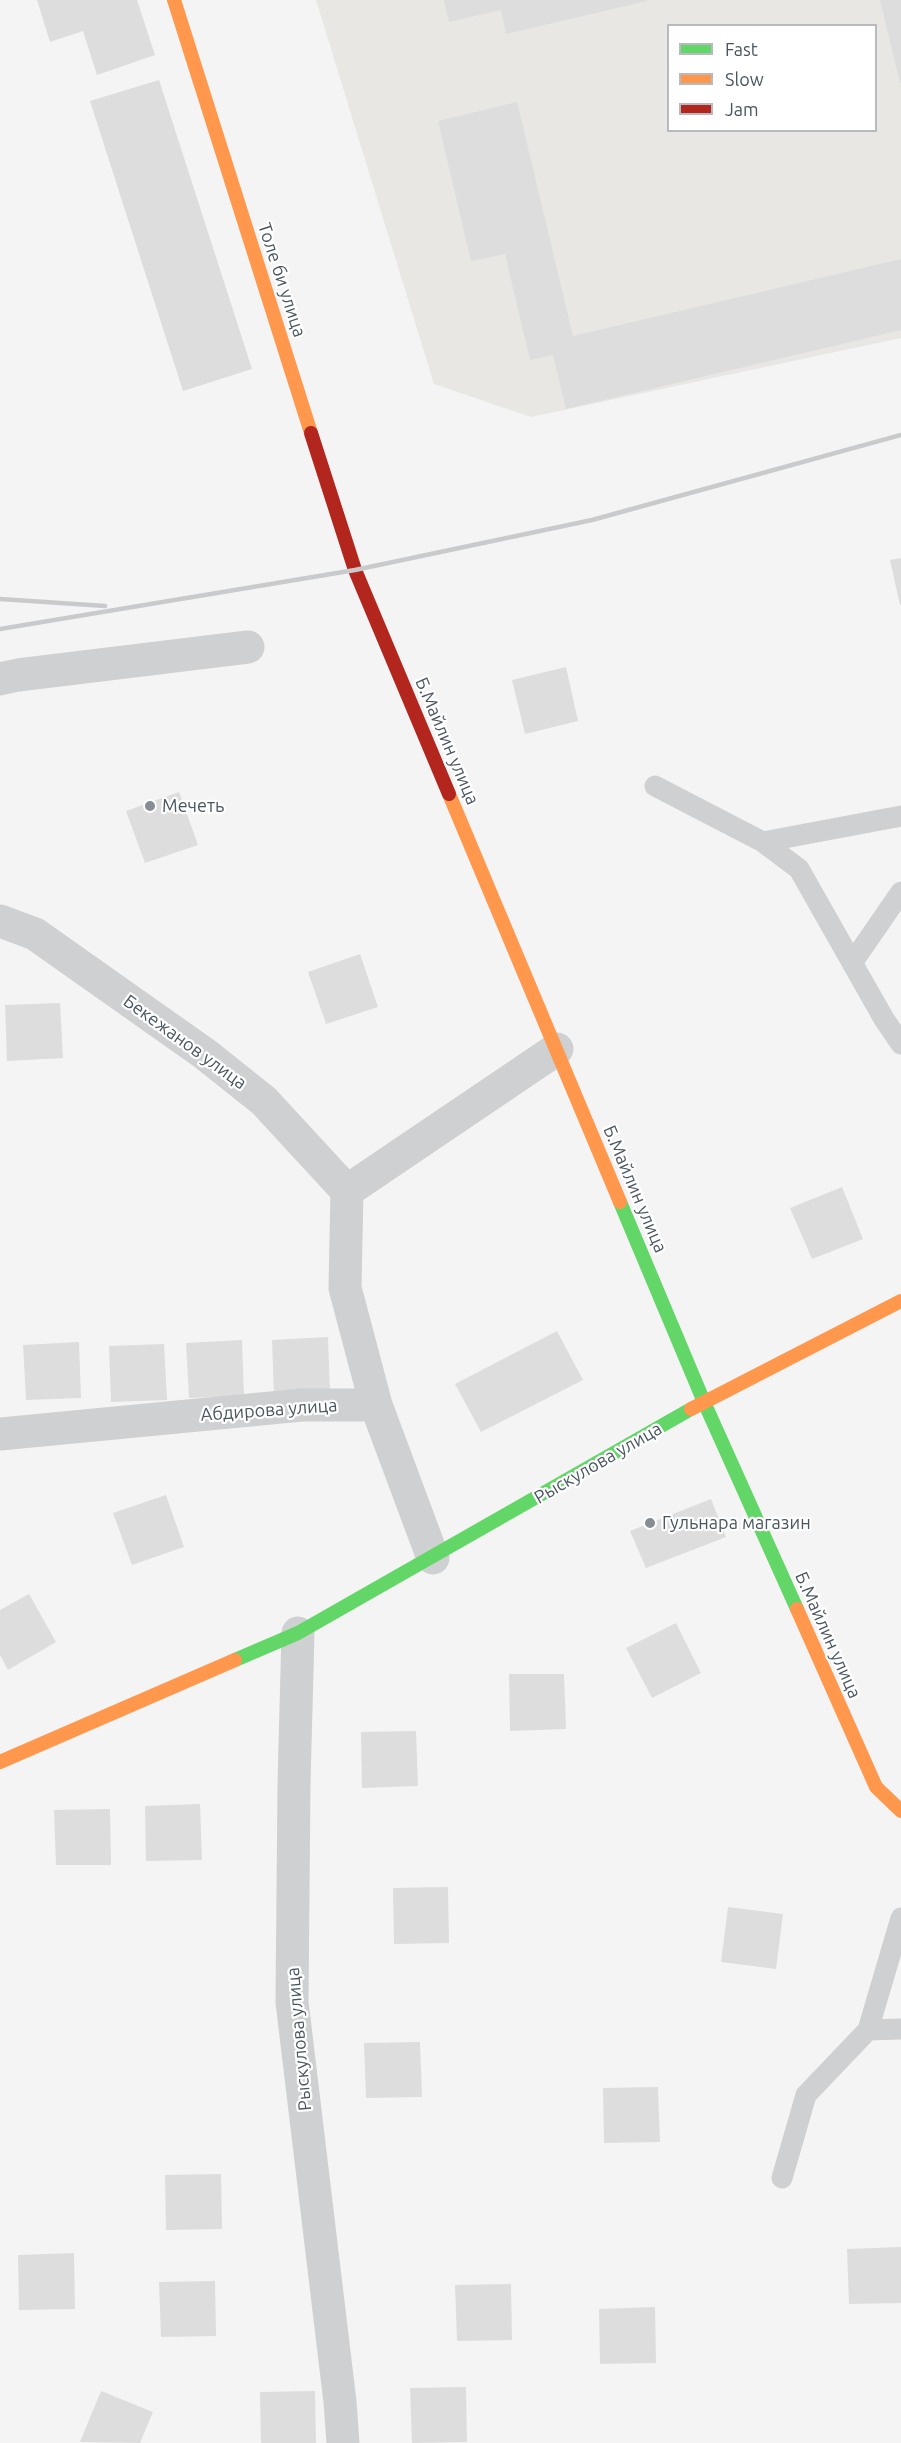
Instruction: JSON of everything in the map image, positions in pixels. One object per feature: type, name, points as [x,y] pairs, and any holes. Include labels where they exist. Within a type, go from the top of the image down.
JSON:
[{"type":"street","name":"Толе би улица","points":[[174,0],[355,570]]},
{"type":"street","name":"Б.Майлин улица","points":[[355,570],[704,1402],[876,1787],[901,1811]]},
{"type":"street","points":[[0,679],[248,647]]},
{"type":"street","name":"Бекежанов улица","points":[[0,921],[35,934],[205,1054],[264,1101],[347,1191]]},
{"type":"street","points":[[433,1558],[376,1405],[345,1288],[347,1191],[557,1049]]},
{"type":"street","name":"Рыскулова улица","points":[[0,1762],[298,1632],[433,1558],[704,1402],[901,1301]]},
{"type":"street","name":"Абдирова улица","points":[[0,1434],[302,1405],[376,1405]]},
{"type":"street","name":"Рыскулова улица","points":[[298,1632],[292,2002],[343,2443]]},
{"type":"lane","points":[[656,786],[764,842],[799,869],[884,1019],[901,1044]]},
{"type":"lane","points":[[764,842],[901,816]]},
{"type":"lane","points":[[852,963],[901,892]]},
{"type":"lane","points":[[782,2178],[806,2095],[868,2030],[901,1918]]},
{"type":"lane","points":[[868,2030],[901,2029]]},
{"type":"shaded area","points":[[316,0],[901,0],[901,338],[531,417],[434,384]]},
{"type":"building","points":[[37,0],[137,0],[155,55],[97,75],[83,31],[50,42]]},
{"type":"building","points":[[444,0],[647,1],[506,34],[501,10],[449,22]]},
{"type":"building","points":[[880,0],[901,0],[901,83],[900,83]]},
{"type":"building","points":[[159,80],[252,369],[183,391],[90,101]]},
{"type":"building","points":[[517,102],[573,336],[901,259],[901,330],[566,409],[553,355],[530,360],[505,254],[471,261],[438,121]]},
{"type":"building","points":[[901,558],[901,605],[900,605],[890,560]]},
{"type":"building","points":[[566,667],[578,721],[525,734],[512,680]]},
{"type":"building","points":[[179,792],[198,845],[145,863],[126,811]]},
{"type":"building","points":[[360,954],[378,1007],[326,1024],[308,972]]},
{"type":"building","points":[[60,1003],[63,1058],[7,1061],[5,1005]]},
{"type":"building","points":[[842,1187],[863,1239],[812,1259],[790,1208]]},
{"type":"building","points":[[557,1331],[583,1380],[481,1432],[455,1384]]},
{"type":"building","points":[[328,1337],[330,1393],[274,1395],[272,1340]]},
{"type":"building","points":[[242,1340],[244,1396],[189,1398],[186,1343]]},
{"type":"building","points":[[79,1342],[81,1398],[26,1400],[23,1345]]},
{"type":"building","points":[[164,1344],[167,1400],[111,1402],[109,1346]]},
{"type":"building","points":[[166,1495],[184,1547],[132,1565],[113,1513]]},
{"type":"building","points":[[711,1499],[726,1537],[646,1568],[630,1531]]},
{"type":"building","points":[[29,1594],[56,1642],[8,1670],[0,1655],[0,1610]]},
{"type":"building","points":[[676,1623],[701,1673],[652,1698],[626,1648]]},
{"type":"building","points":[[509,1674],[564,1674],[566,1729],[510,1731]]},
{"type":"building","points":[[416,1731],[418,1786],[362,1788],[361,1732]]},
{"type":"building","points":[[200,1804],[202,1860],[146,1861],[145,1806]]},
{"type":"building","points":[[110,1809],[111,1865],[56,1865],[54,1810]]},
{"type":"building","points":[[448,1887],[449,1943],[394,1944],[393,1888]]},
{"type":"building","points":[[728,1907],[783,1914],[776,1969],[721,1962]]},
{"type":"building","points":[[420,2042],[422,2097],[366,2098],[364,2043]]},
{"type":"building","points":[[658,2087],[660,2142],[604,2143],[603,2088]]},
{"type":"building","points":[[221,2174],[222,2229],[166,2230],[165,2175]]},
{"type":"building","points":[[901,2247],[901,2303],[849,2304],[847,2249]]},
{"type":"building","points":[[74,2253],[75,2309],[19,2310],[18,2255]]},
{"type":"building","points":[[215,2281],[216,2336],[161,2337],[159,2282]]},
{"type":"building","points":[[511,2284],[512,2340],[457,2341],[455,2285]]},
{"type":"building","points":[[655,2307],[656,2363],[600,2364],[599,2309]]},
{"type":"building","points":[[466,2387],[467,2442],[412,2443],[410,2388]]},
{"type":"building","points":[[101,2391],[153,2412],[140,2443],[80,2442]]},
{"type":"building","points":[[315,2391],[316,2443],[261,2443],[260,2392]]},
{"type":"railway","points":[[0,629],[355,570],[592,520],[901,435]]},
{"type":"railway","points":[[0,599],[105,606]]},
{"type":"traffic: fast","points":[[620,1202],[704,1402],[797,1609]]},
{"type":"traffic: fast","points":[[235,1660],[298,1633],[691,1409]]},
{"type":"traffic: slow","points":[[174,0],[311,433]]},
{"type":"traffic: slow","points":[[449,794],[620,1202]]},
{"type":"traffic: slow","points":[[691,1409],[901,1301]]},
{"type":"traffic: slow","points":[[797,1609],[876,1787],[901,1811]]},
{"type":"traffic: slow","points":[[0,1762],[235,1660]]},
{"type":"traffic: jam","points":[[311,433],[355,570],[449,794]]},
{"type":"place","name":"Мечеть","points":[[150,806]]},
{"type":"place","name":"Гульнара магазин","points":[[650,1523]]}]
